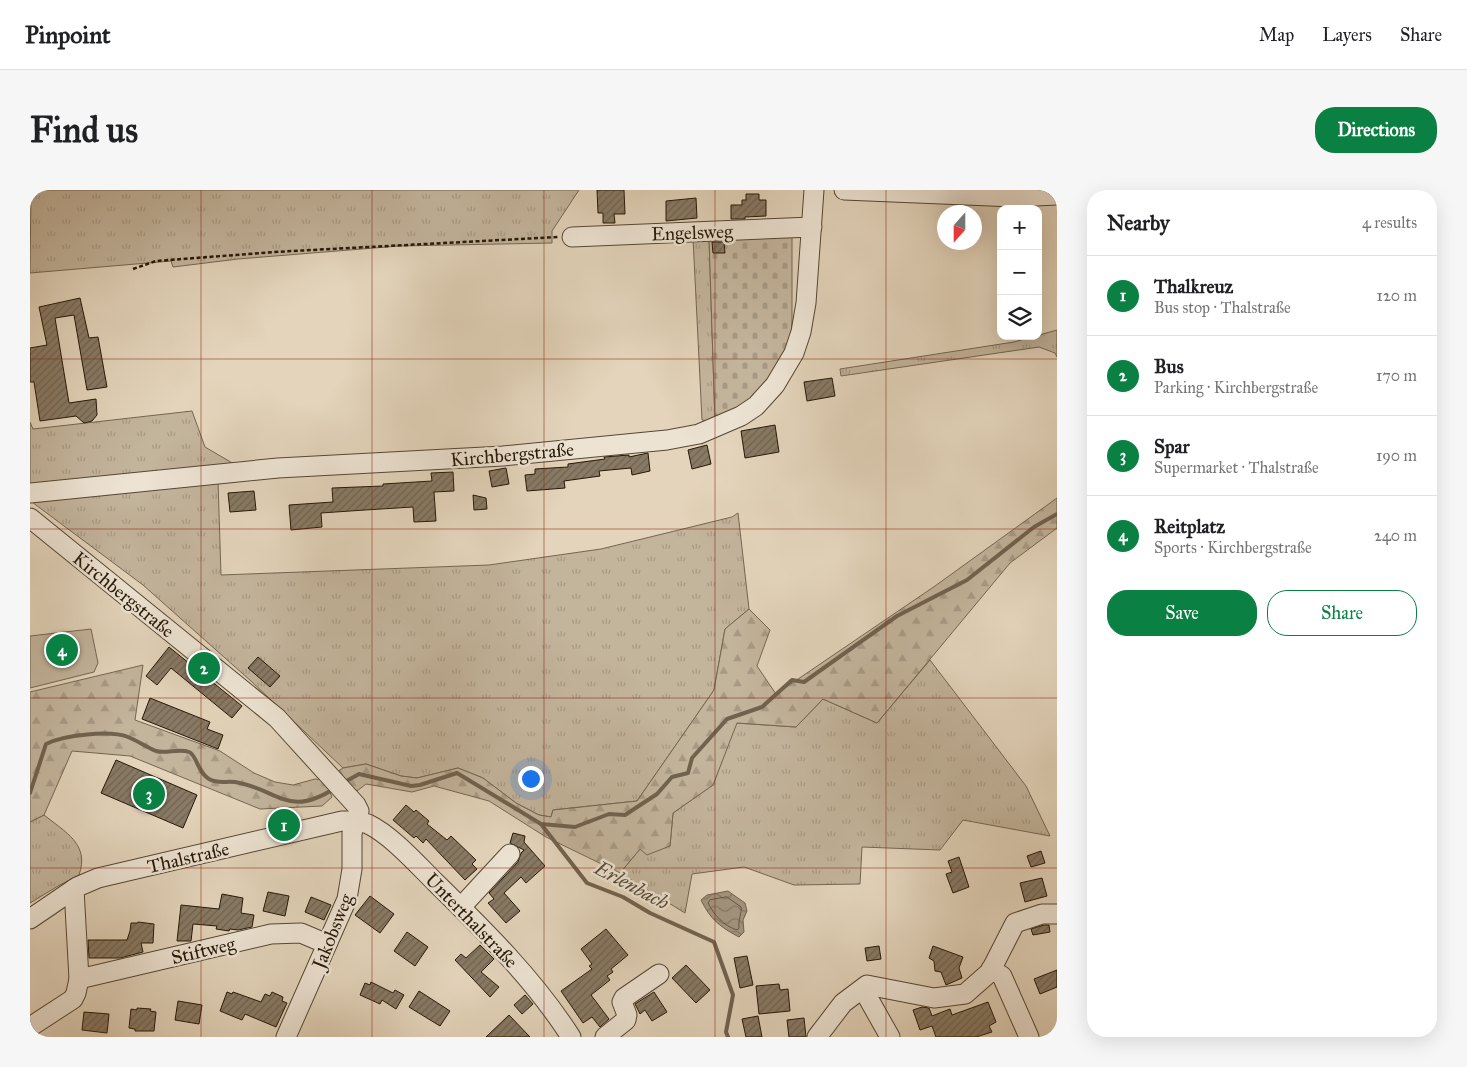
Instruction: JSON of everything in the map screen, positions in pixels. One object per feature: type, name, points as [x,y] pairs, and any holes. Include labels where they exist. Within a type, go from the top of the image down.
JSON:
[{"type":"street","name":"Kirchbergstraße","points":[[30,493],[270,469],[503,456],[667,440],[699,434],[741,416],[756,406],[775,385],[794,353],[799,342],[805,316],[814,190]]},
{"type":"street","points":[[844,190],[1014,197],[1057,195]]},
{"type":"street","name":"Engelsweg","points":[[572,236],[812,227]]},
{"type":"street","name":"Kirchbergstraße","points":[[30,518],[270,711],[346,793],[358,811],[357,820]]},
{"type":"street","name":"Thalstraße","points":[[30,919],[74,890],[98,878],[342,821],[357,820]]},
{"type":"street","name":"Unterthalstraße","points":[[357,820],[369,824],[408,855],[461,907],[499,946],[559,1017],[571,1037]]},
{"type":"street","name":"Jakobsweg","points":[[286,1037],[341,915],[349,892],[352,869],[352,833],[357,820]]},
{"type":"street","points":[[461,907],[510,854]]},
{"type":"street","points":[[30,1027],[73,1000],[76,993],[78,979],[74,890]]},
{"type":"street","points":[[817,1037],[843,1003],[867,985],[934,998],[965,994],[991,969],[1015,923],[1042,914],[1057,914]]},
{"type":"street","name":"Stiftweg","points":[[78,979],[271,934],[301,933],[327,944]]},
{"type":"street","points":[[991,969],[1002,976],[1029,1037]]},
{"type":"street","points":[[604,1037],[626,1020],[627,1015],[622,1002],[624,998],[659,974]]},
{"type":"street","points":[[863,989],[890,1037]]},
{"type":"path","points":[[133,269],[156,261],[274,252],[572,236]]},
{"type":"green space","points":[[31,190],[579,190],[552,231],[552,243],[399,246],[238,259],[173,267],[171,261],[30,273]]},
{"type":"green space","points":[[792,236],[792,321],[790,349],[747,408],[715,422],[709,238]]},
{"type":"green space","points":[[693,238],[709,238],[715,422],[702,420]]},
{"type":"green space","points":[[1057,330],[1057,357],[1055,353],[1039,347],[841,376],[840,369],[1021,340],[1042,340],[1042,334]]},
{"type":"green space","points":[[192,411],[205,447],[234,464],[30,486],[30,422],[33,429]]},
{"type":"green space","points":[[218,480],[221,575],[489,565],[601,549],[732,517],[738,513],[749,609],[725,629],[714,690],[637,801],[553,810],[551,817],[539,815],[516,803],[483,778],[458,768],[417,778],[401,776],[366,764],[343,768],[252,682],[143,585],[32,502]]},
{"type":"green space","points":[[1057,498],[1057,528],[1010,563],[877,723],[823,699],[796,727],[737,723],[713,785],[673,813],[670,846],[647,855],[640,849],[620,873],[546,837],[489,801],[434,786],[412,792],[366,784],[357,791],[335,773],[343,768],[366,764],[401,776],[417,778],[458,768],[483,778],[516,803],[539,815],[551,817],[553,810],[637,801],[714,690],[725,629],[749,609],[770,630],[757,666],[776,694],[935,586]]},
{"type":"green space","points":[[91,629],[98,663],[94,672],[30,688],[30,636]]},
{"type":"green space","points":[[930,660],[1026,786],[1050,836],[963,820],[940,850],[862,847],[860,884],[794,885],[744,867],[692,874],[685,913],[620,873],[640,849],[670,846],[673,813],[713,785],[736,723],[796,727],[823,699],[877,723]]},
{"type":"green space","points":[[143,665],[135,720],[220,751],[254,773],[275,782],[293,785],[315,779],[325,780],[332,797],[322,806],[260,809],[130,756],[72,751],[44,815],[30,822],[30,692]]},
{"type":"green space","points":[[44,815],[74,840],[81,855],[82,864],[79,875],[30,903],[30,822]]},
{"type":"water","points":[[728,891],[745,903],[747,911],[743,920],[744,932],[739,937],[716,922],[701,900],[707,895]]},
{"type":"building","points":[[597,190],[624,190],[625,214],[614,214],[615,223],[603,223],[603,213],[598,213]]},
{"type":"building","points":[[746,194],[759,194],[759,200],[766,200],[766,216],[731,219],[731,205],[742,205],[742,200],[746,200]]},
{"type":"building","points":[[696,198],[697,218],[666,221],[666,201]]},
{"type":"building","points":[[712,242],[724,242],[725,253],[713,253]]},
{"type":"building","points":[[80,298],[89,338],[98,337],[107,387],[87,390],[74,315],[55,318],[69,403],[96,399],[97,415],[92,421],[84,423],[76,416],[40,421],[34,382],[30,382],[30,348],[47,345],[39,307]]},
{"type":"building","points":[[832,378],[835,396],[807,401],[804,382]]},
{"type":"building","points":[[775,425],[779,452],[745,458],[741,431]]},
{"type":"building","points":[[707,445],[711,464],[692,469],[688,450]]},
{"type":"building","points":[[648,453],[650,471],[632,475],[631,468],[599,471],[600,476],[564,481],[565,488],[527,491],[525,475],[535,474],[535,469],[568,467],[568,464],[605,459],[604,457],[629,455],[629,457]]},
{"type":"building","points":[[506,468],[509,484],[492,487],[489,471]]},
{"type":"building","points":[[453,472],[454,491],[434,492],[436,521],[414,522],[413,507],[321,513],[322,527],[291,530],[289,505],[333,502],[332,488],[383,486],[383,484],[432,481],[431,473]]},
{"type":"building","points":[[254,491],[256,510],[230,512],[228,493]]},
{"type":"building","points":[[473,495],[486,498],[487,509],[474,510]]},
{"type":"building","points":[[169,647],[242,706],[232,718],[171,668],[157,685],[146,676]]},
{"type":"building","points":[[258,657],[280,676],[270,687],[248,668]]},
{"type":"building","points":[[150,698],[210,722],[207,729],[223,735],[218,749],[142,719]]},
{"type":"building","points":[[116,760],[197,795],[183,828],[101,793]]},
{"type":"building","points":[[406,805],[414,812],[416,810],[429,821],[427,824],[447,840],[451,836],[476,860],[472,864],[477,869],[465,880],[426,839],[423,843],[416,836],[414,838],[393,820]]},
{"type":"building","points":[[513,833],[525,836],[524,842],[545,866],[526,883],[521,877],[504,893],[520,911],[506,923],[488,903],[494,899],[489,893],[518,862],[524,850],[510,843]]},
{"type":"building","points":[[1041,851],[1045,863],[1031,867],[1027,856]]},
{"type":"building","points":[[959,857],[969,887],[953,893],[946,874],[952,872],[948,861]]},
{"type":"building","points":[[1042,878],[1047,896],[1025,902],[1020,883]]},
{"type":"building","points":[[268,892],[289,896],[285,916],[263,911]]},
{"type":"building","points":[[222,894],[243,898],[241,913],[254,915],[252,927],[238,930],[230,929],[229,931],[216,929],[217,926],[193,924],[191,941],[177,941],[181,905],[219,909]]},
{"type":"building","points":[[370,896],[394,914],[380,933],[355,915]]},
{"type":"building","points":[[311,897],[331,905],[324,920],[305,912]]},
{"type":"building","points":[[131,923],[154,924],[153,943],[141,943],[143,952],[120,958],[89,958],[88,940],[127,940]]},
{"type":"building","points":[[1049,925],[1050,932],[1033,935],[1031,929]]},
{"type":"building","points":[[606,929],[628,955],[611,969],[613,972],[607,976],[610,980],[591,995],[609,1019],[600,1027],[592,1017],[583,1023],[561,991],[592,969],[589,966],[592,964],[581,949]]},
{"type":"building","points":[[407,932],[428,947],[415,966],[394,951]]},
{"type":"building","points":[[480,945],[494,959],[481,972],[499,987],[490,997],[455,960],[461,954],[466,958]]},
{"type":"building","points":[[879,946],[881,959],[867,961],[865,948]]},
{"type":"building","points":[[933,946],[963,957],[959,968],[962,978],[946,985],[941,972],[935,971],[934,961],[929,958]]},
{"type":"building","points":[[747,956],[753,985],[740,988],[734,958]]},
{"type":"building","points":[[686,965],[710,990],[696,1003],[672,978]]},
{"type":"building","points":[[1057,970],[1057,987],[1040,994],[1034,979]]},
{"type":"building","points":[[371,982],[393,993],[395,990],[404,995],[396,1009],[382,1000],[380,1004],[360,995],[365,983],[370,985]]},
{"type":"building","points":[[779,984],[780,990],[788,989],[790,1011],[759,1014],[756,986]]},
{"type":"building","points":[[419,991],[450,1011],[440,1026],[409,1007]]},
{"type":"building","points":[[227,992],[232,994],[233,992],[261,1002],[265,994],[270,996],[272,992],[283,997],[282,1001],[287,1003],[276,1027],[245,1014],[242,1020],[220,1011]]},
{"type":"building","points":[[654,992],[667,1012],[652,1021],[645,1010],[640,1014],[635,1004]]},
{"type":"building","points":[[525,995],[533,1004],[522,1014],[514,1005]]},
{"type":"building","points":[[178,1001],[202,1005],[199,1024],[175,1020]]},
{"type":"building","points":[[988,1002],[996,1022],[989,1026],[992,1032],[976,1037],[936,1037],[932,1026],[920,1030],[913,1010],[922,1007],[929,1008],[932,1016],[950,1009],[952,1015]]},
{"type":"building","points":[[137,1008],[151,1009],[150,1011],[156,1012],[154,1031],[135,1031],[135,1029],[129,1028],[131,1009],[137,1010]]},
{"type":"building","points":[[84,1012],[109,1014],[107,1033],[82,1030]]},
{"type":"building","points":[[509,1015],[530,1037],[486,1037]]},
{"type":"building","points":[[758,1016],[762,1037],[746,1037],[742,1019]]},
{"type":"building","points":[[804,1018],[806,1037],[789,1037],[787,1020]]},
{"type":"waterway","points":[[541,824],[575,827],[609,814],[625,815],[657,794],[672,777],[688,773],[692,758],[727,719],[762,707],[792,680],[804,682],[897,616],[967,580],[1034,527],[1057,514]]},
{"type":"waterway","name":"Erlenbach","points":[[30,793],[46,744],[64,738],[87,734],[120,735],[156,751],[189,752],[194,756],[202,772],[209,779],[250,786],[294,802],[319,797],[335,788]]},
{"type":"waterway","name":"Erlenbach","points":[[343,783],[359,774],[411,786],[457,773],[541,824],[587,883],[623,897],[650,913],[714,942],[733,995],[726,1032],[728,1037]]},
{"type":"place","name":"Reitplatz","points":[[62,650]]},
{"type":"place","name":"Bus","points":[[204,668]]},
{"type":"place","name":"Spar","points":[[149,794]]},
{"type":"place","name":"Thalkreuz","points":[[284,825]]}]
